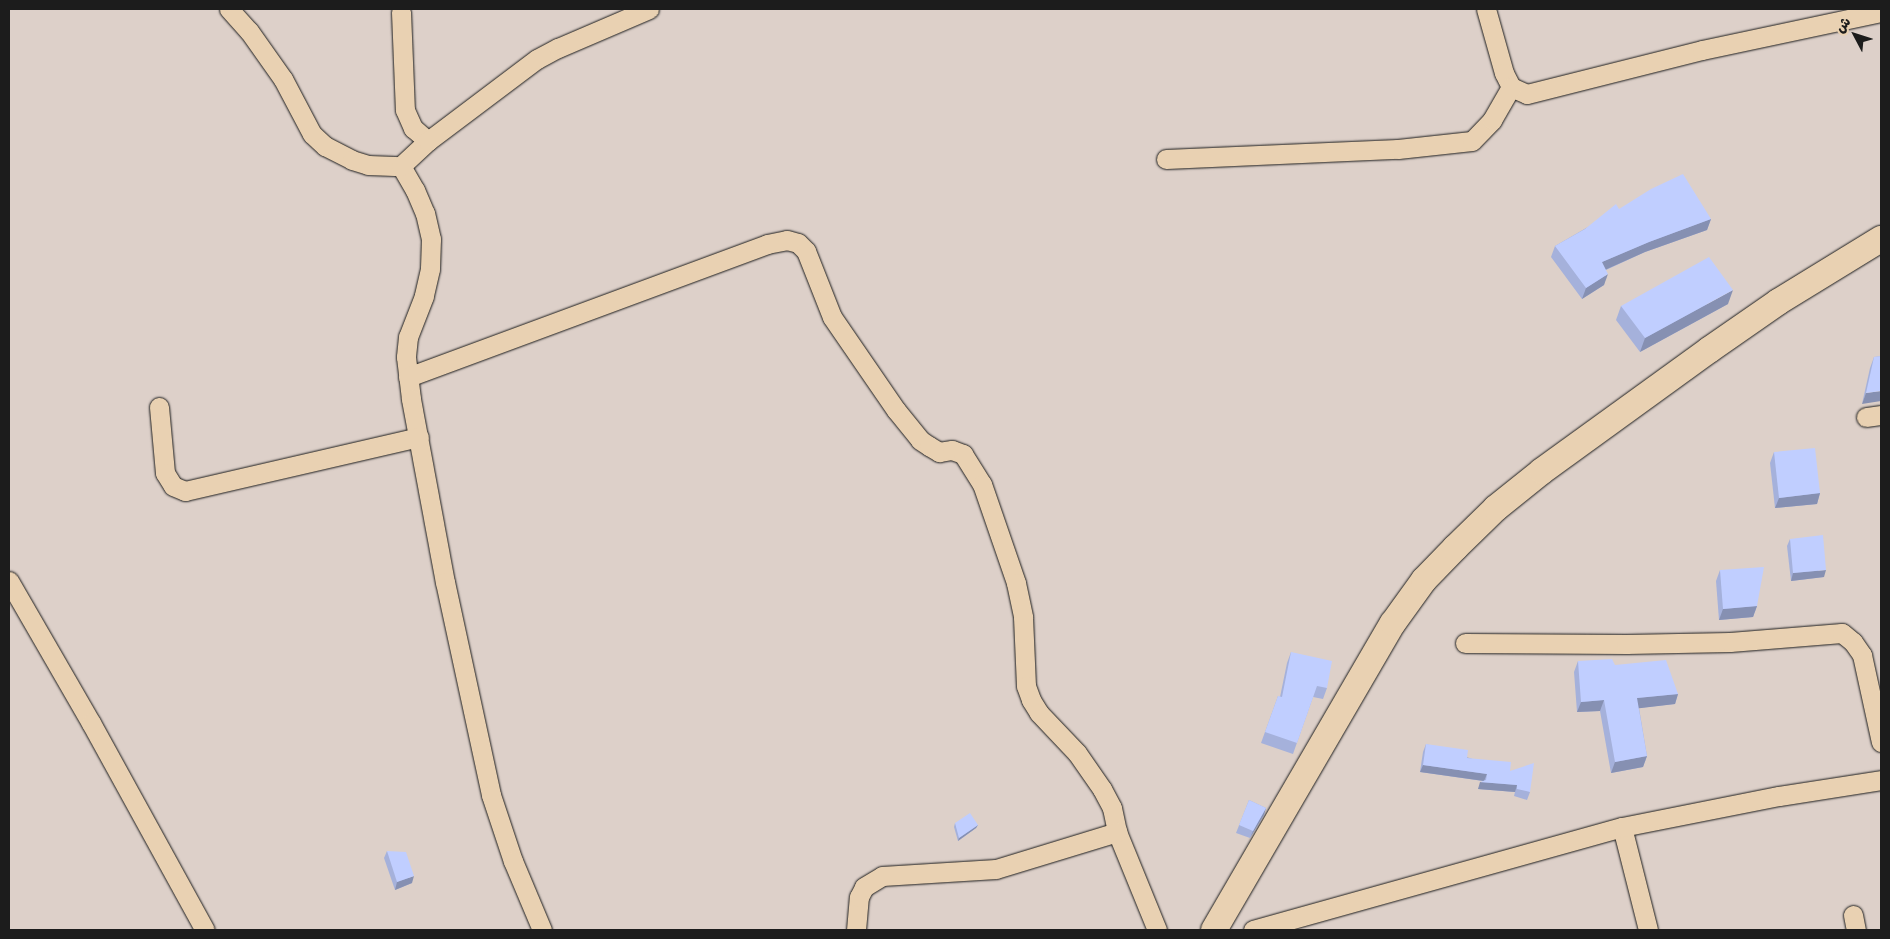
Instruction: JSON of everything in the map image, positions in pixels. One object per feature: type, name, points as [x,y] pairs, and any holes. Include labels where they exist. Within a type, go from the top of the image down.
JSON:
[{"type":"main road","points":[[1214,930],[1393,623],[1424,580],[1449,554],[1496,508],[1542,471],[1778,302],[1881,240]]},
{"type":"street","points":[[229,9],[249,32],[283,79],[312,134],[325,146],[342,156],[368,165],[401,166],[428,140],[538,59],[558,48],[649,9]]},
{"type":"street","points":[[1486,9],[1504,73],[1511,87],[1528,94],[1702,50],[1881,12]]},
{"type":"street","points":[[401,12],[405,110],[413,128],[428,140]]},
{"type":"street","points":[[1166,160],[1398,149],[1472,142],[1492,120],[1511,87]]},
{"type":"street","points":[[401,166],[416,190],[431,239],[430,268],[424,296],[408,337],[406,357],[408,378],[445,582],[491,795],[513,861],[542,930]]},
{"type":"street","points":[[408,378],[767,244],[787,240],[798,243],[806,251],[832,317],[896,410],[920,440],[939,452],[952,450],[962,454],[982,484],[1016,583],[1023,617],[1026,686],[1031,700],[1039,713],[1093,773],[1112,808],[1117,832],[1157,930]]},
{"type":"street","points":[[159,407],[165,473],[173,486],[185,491],[419,437]]},
{"type":"street","points":[[9,581],[91,723],[205,930]]},
{"type":"street","points":[[1465,643],[1721,642],[1842,633],[1853,642],[1862,656],[1881,742]]},
{"type":"street","points":[[1253,930],[1622,827],[1778,796],[1881,780]]},
{"type":"street","points":[[1622,827],[1648,930]]},
{"type":"street","points":[[856,930],[859,897],[864,887],[882,876],[996,869],[1117,832]]},
{"type":"building","points":[[1683,174],[1711,219],[1602,262],[1608,274],[1586,288],[1555,246],[1585,229],[1616,204],[1619,209],[1651,189]]},
{"type":"building","points":[[1709,257],[1733,290],[1645,338],[1621,306]]},
{"type":"building","points":[[1881,356],[1881,391],[1866,393],[1874,357]]},
{"type":"building","points":[[1815,448],[1820,493],[1779,498],[1774,452]]},
{"type":"building","points":[[1823,535],[1826,570],[1793,573],[1790,539]]},
{"type":"building","points":[[1764,567],[1757,606],[1723,609],[1720,570]]},
{"type":"building","points":[[1291,652],[1332,661],[1327,688],[1317,686],[1297,743],[1265,732],[1278,696],[1282,697]]},
{"type":"building","points":[[1612,659],[1615,665],[1666,660],[1678,694],[1637,698],[1647,756],[1615,762],[1604,700],[1581,702],[1578,661]]},
{"type":"building","points":[[1426,744],[1468,750],[1467,758],[1511,762],[1510,771],[1534,763],[1530,792],[1517,789],[1517,785],[1480,782],[1486,780],[1487,774],[1423,765]]},
{"type":"building","points":[[1249,800],[1266,808],[1253,831],[1239,825]]},
{"type":"building","points":[[970,813],[978,825],[959,838],[955,823]]},
{"type":"building","points":[[387,851],[406,852],[414,876],[397,882]]}]
